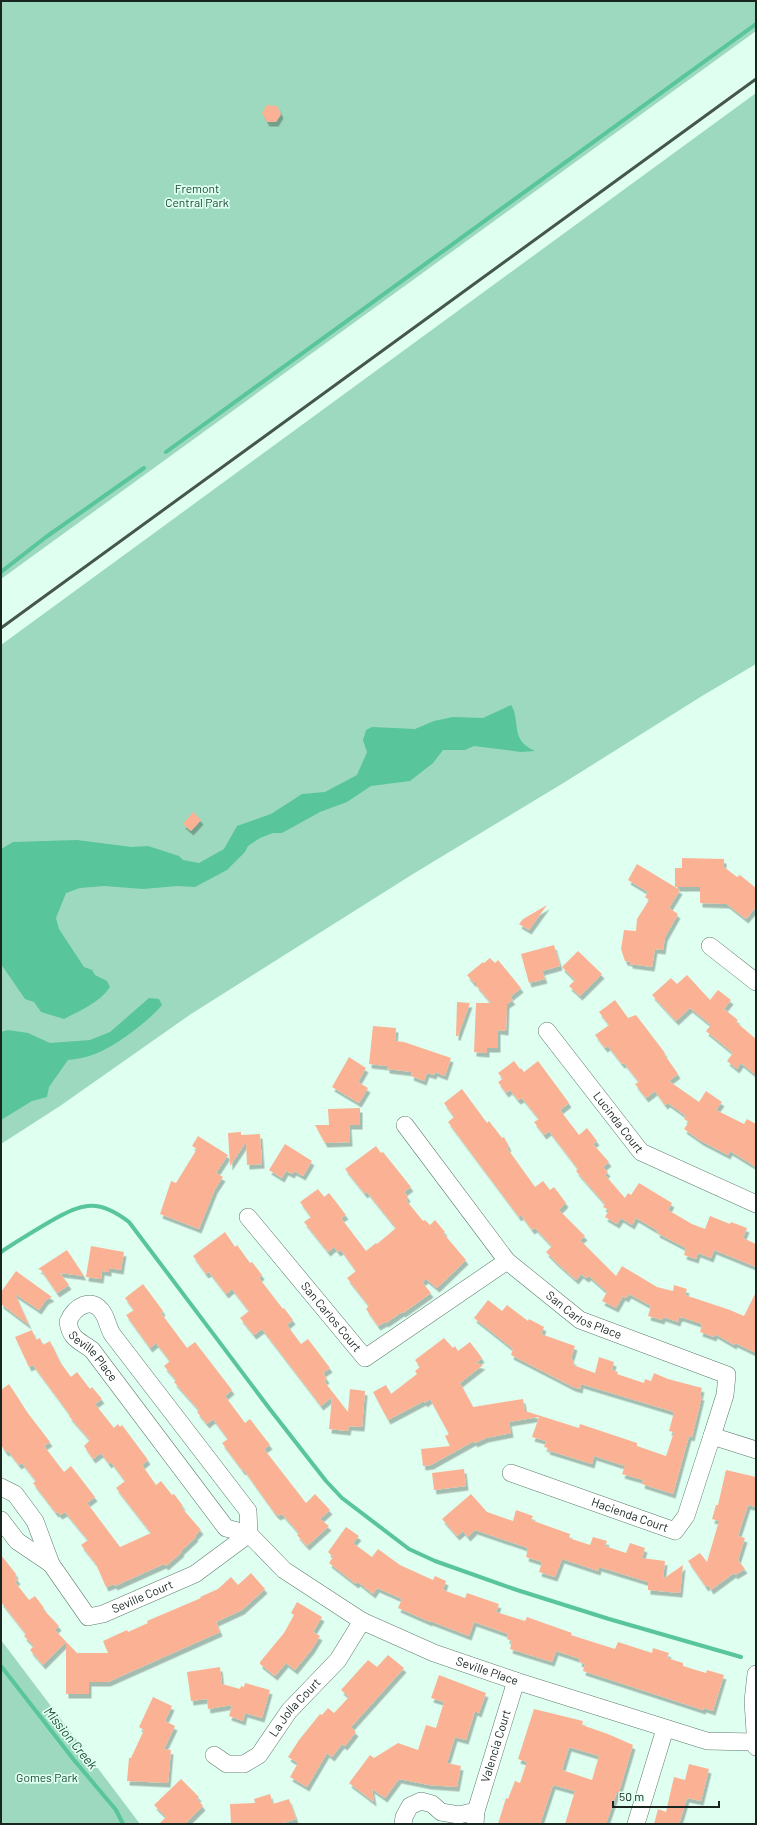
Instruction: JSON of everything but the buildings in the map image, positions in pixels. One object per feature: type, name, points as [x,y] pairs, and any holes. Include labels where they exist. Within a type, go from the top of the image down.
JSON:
[{"type":"street","points":[[710,946],[756,982]]},
{"type":"street","name":"Lucinda Court","points":[[547,1031],[641,1152],[756,1204]]},
{"type":"street","name":"San Carlos Place","points":[[405,1125],[507,1261],[580,1320],[727,1376],[725,1395],[712,1436]]},
{"type":"street","name":"San Carlos Court","points":[[248,1217],[365,1358],[507,1261]]},
{"type":"street","name":"Seville Place","points":[[249,1534],[248,1511],[112,1334],[104,1314],[98,1307],[90,1304],[82,1305],[76,1309],[68,1322],[69,1331],[74,1337],[92,1350],[226,1528],[249,1534],[284,1570],[362,1621],[434,1654],[665,1729],[707,1742],[755,1745]]},
{"type":"street","points":[[712,1436],[756,1450]]},
{"type":"street","name":"Hacienda Court","points":[[511,1473],[675,1531],[686,1516],[712,1436]]},
{"type":"street","name":"Seville Court","points":[[1,1487],[14,1494],[35,1521],[51,1564],[88,1617],[104,1614],[195,1574],[249,1534]]},
{"type":"street","name":"Seville Court","points":[[1,1520],[17,1541],[51,1564]]},
{"type":"street","name":"La Jolla Court","points":[[214,1755],[227,1764],[244,1764],[259,1755],[289,1711],[338,1660],[362,1621]]},
{"type":"street","points":[[755,1745],[754,1701],[756,1674]]},
{"type":"street","name":"Valencia Court","points":[[403,1824],[404,1817],[410,1806],[420,1801],[432,1804],[441,1812],[475,1817],[516,1681]]},
{"type":"street","points":[[636,1824],[665,1729]]},
{"type":"green space","name":"Fremont Central Park","points":[[1,1],[756,1],[756,31],[1,579]]},
{"type":"green space","points":[[756,93],[756,664],[413,874],[191,1014],[60,1106],[1,1144],[1,645]]},
{"type":"green space","name":"Gomes Park","points":[[1,1640],[140,1824],[1,1824]]},
{"type":"shaded area","points":[[511,705],[515,714],[518,735],[526,746],[535,751],[521,752],[474,746],[465,750],[443,750],[433,763],[410,781],[371,786],[347,802],[320,812],[282,833],[273,833],[260,838],[248,846],[245,852],[227,870],[195,887],[178,886],[143,889],[104,886],[80,888],[66,893],[56,918],[59,929],[84,967],[92,970],[95,975],[107,981],[110,987],[106,993],[95,1002],[64,1019],[41,1012],[34,1002],[25,999],[1,964],[1,849],[13,842],[77,840],[132,847],[148,846],[179,856],[183,860],[199,863],[224,849],[237,826],[271,814],[302,794],[325,792],[357,775],[367,752],[363,740],[366,730],[372,727],[415,729],[434,721],[453,717],[483,718]]},
{"type":"shaded area","points":[[149,998],[159,999],[162,1005],[148,1019],[110,1047],[86,1057],[68,1060],[49,1087],[47,1097],[32,1101],[1,1120],[1,1032],[8,1030],[28,1033],[50,1043],[90,1040],[110,1032]]},
{"type":"waterway","points":[[166,452],[756,24]]},
{"type":"waterway","points":[[1,572],[46,537],[144,468]]},
{"type":"waterway","points":[[1,1252],[51,1221],[72,1210],[82,1207],[99,1206],[118,1214],[129,1222],[326,1481],[342,1498],[409,1549],[435,1561],[517,1590],[609,1619],[741,1657]]},
{"type":"waterway","name":"Mission Creek","points":[[1,1666],[74,1760],[116,1810],[123,1824]]},
{"type":"railway","points":[[1,628],[756,79]]}]
